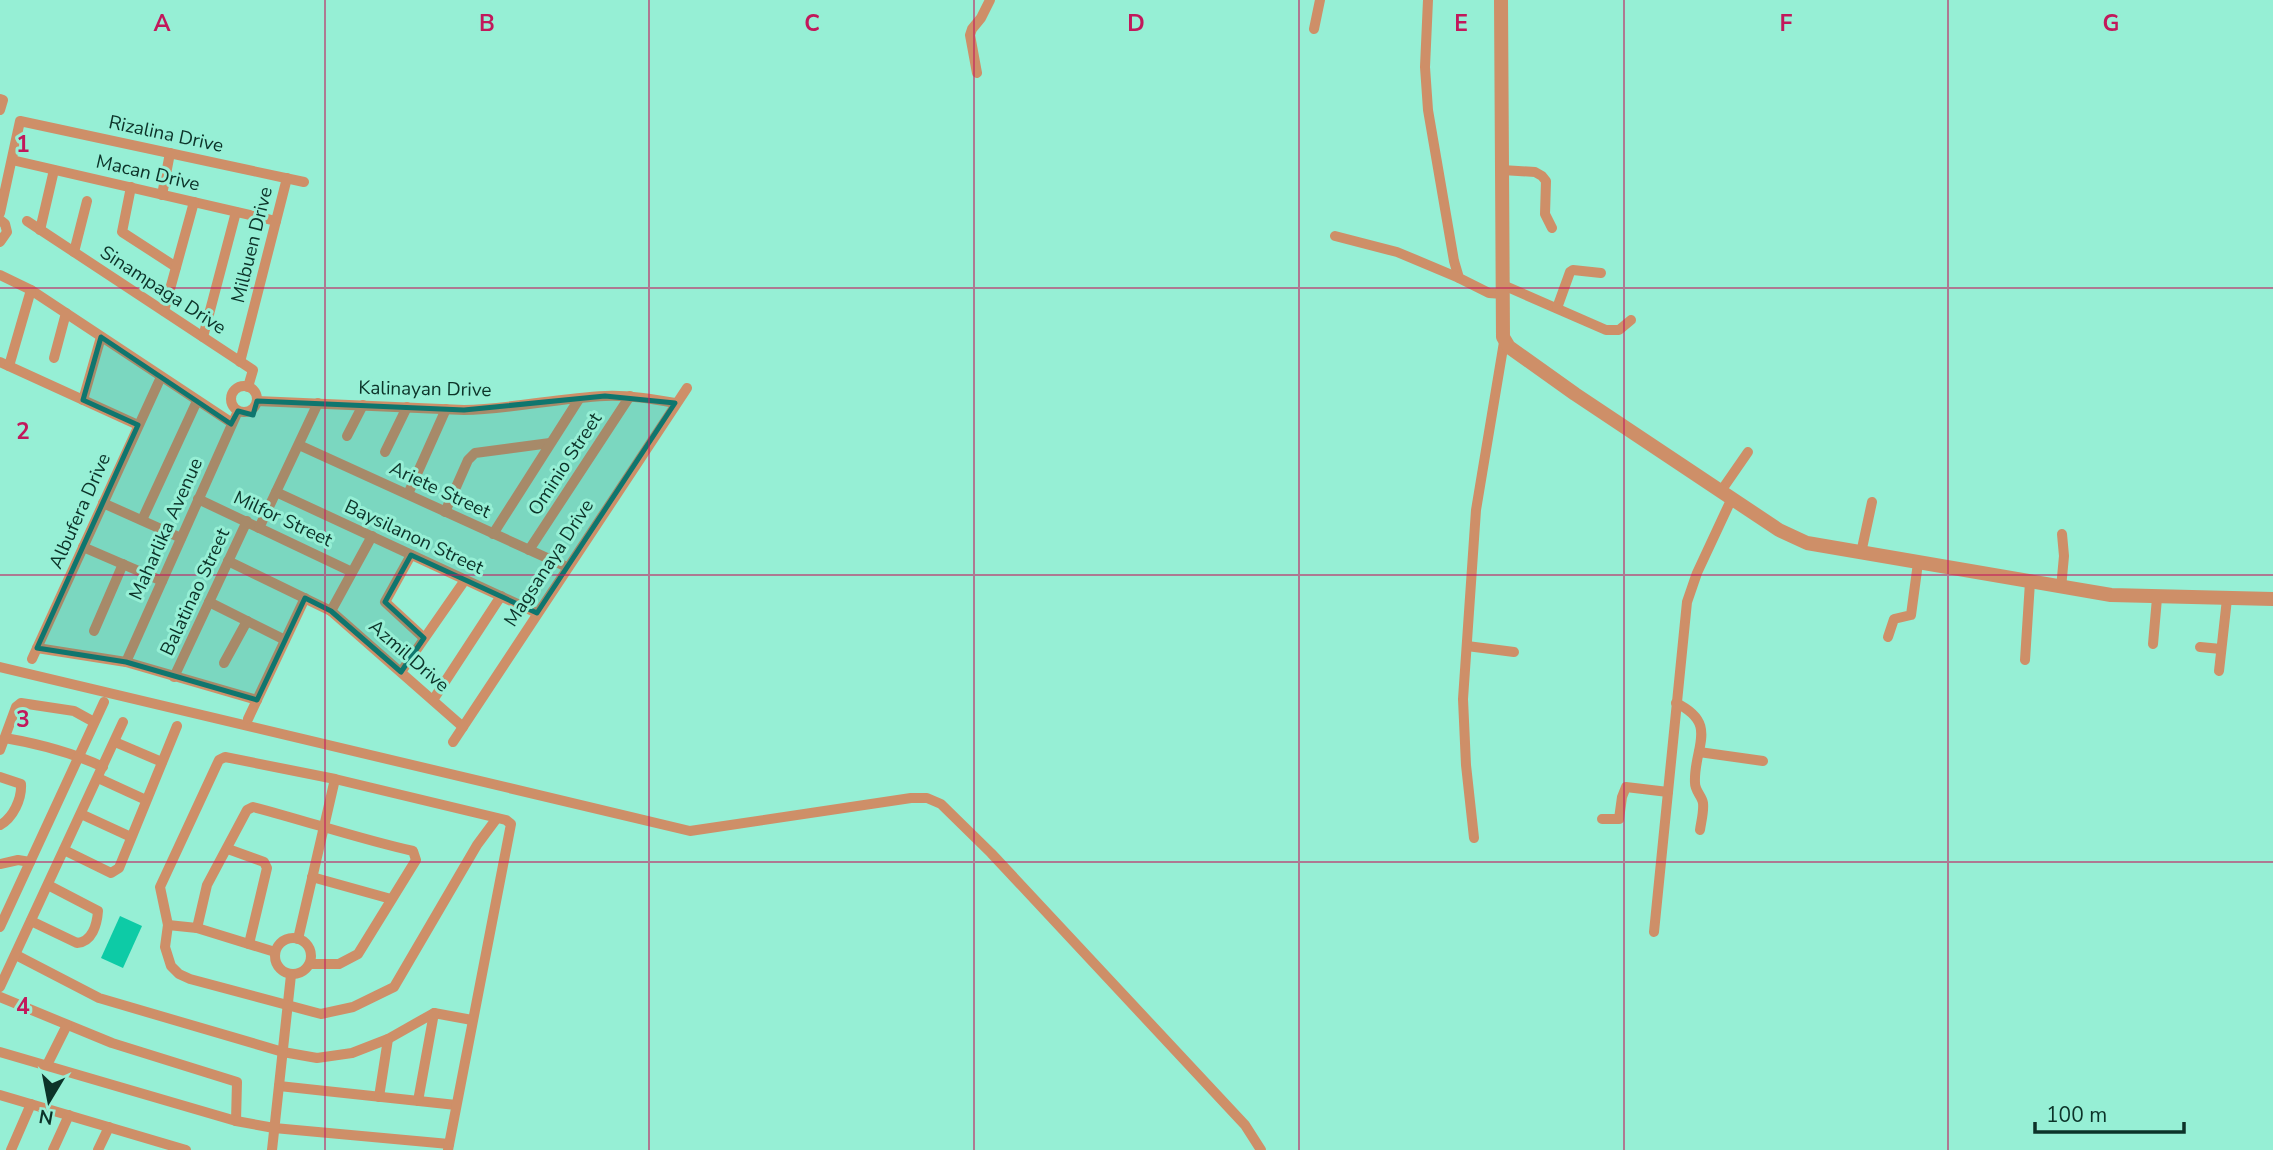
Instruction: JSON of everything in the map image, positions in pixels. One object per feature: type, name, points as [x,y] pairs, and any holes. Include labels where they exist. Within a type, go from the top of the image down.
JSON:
[{"type":"street","points":[[978,73],[970,35],[990,0]]},
{"type":"street","points":[[1314,29],[1320,0]]},
{"type":"street","points":[[1428,0],[1425,67],[1428,110],[1447,228],[1459,278]]},
{"type":"street","points":[[1474,838],[1466,765],[1463,699],[1476,509],[1504,342],[1500,0]]},
{"type":"street","name":"Rizalina Drive","points":[[12,160],[20,121],[304,182]]},
{"type":"street","points":[[162,195],[170,153]]},
{"type":"street","points":[[0,213],[12,160]]},
{"type":"street","name":"Macan Drive","points":[[12,160],[276,221]]},
{"type":"street","points":[[40,230],[54,170]]},
{"type":"street","points":[[1502,170],[1535,172],[1542,176],[1546,181],[1545,214],[1552,228]]},
{"type":"street","name":"Milbuen Drive","points":[[240,362],[287,178]]},
{"type":"street","points":[[131,187],[122,232],[176,267]]},
{"type":"street","points":[[74,252],[87,201]]},
{"type":"street","points":[[164,312],[194,202]]},
{"type":"street","points":[[202,337],[236,212]]},
{"type":"street","points":[[0,220],[5,224],[7,232],[0,242]]},
{"type":"street","name":"Sinampaga Drive","points":[[27,221],[240,362]]},
{"type":"street","points":[[1335,236],[1398,252],[1489,293],[1503,289],[1614,332],[1631,320]]},
{"type":"street","points":[[1557,308],[1570,272],[1601,273]]},
{"type":"street","points":[[0,275],[31,290],[232,423]]},
{"type":"street","points":[[31,290],[5,364],[138,425]]},
{"type":"street","points":[[54,358],[66,313]]},
{"type":"street","points":[[83,400],[101,337]]},
{"type":"street","points":[[1504,342],[1575,394],[1797,539],[1861,553],[2111,595],[2273,599]]},
{"type":"street","points":[[240,362],[253,370],[248,387]]},
{"type":"street","name":"Albufera Drive","points":[[32,659],[161,376]]},
{"type":"street","points":[[239,387],[248,387],[254,390],[257,401],[250,410],[239,411],[232,405],[233,392],[239,387]]},
{"type":"street","name":"Magsanaya Drive","points":[[453,742],[687,388]]},
{"type":"street","name":"Kalinayan Drive","points":[[257,401],[492,410],[579,399],[630,396],[675,403]]},
{"type":"street","name":"Ominio Street","points":[[529,550],[630,396]]},
{"type":"street","points":[[493,534],[579,399]]},
{"type":"street","points":[[142,520],[197,401]]},
{"type":"street","points":[[260,528],[318,403]]},
{"type":"street","points":[[347,436],[363,405]]},
{"type":"street","points":[[384,452],[407,407]]},
{"type":"street","points":[[408,494],[446,409]]},
{"type":"street","name":"Maharlika Avenue","points":[[126,662],[239,411]]},
{"type":"street","points":[[445,512],[468,460],[475,453],[550,443]]},
{"type":"street","name":"Ariete Street","points":[[299,444],[567,568]]},
{"type":"street","points":[[1654,932],[1688,598],[1726,494],[1748,452]]},
{"type":"street","name":"Baysilanon Street","points":[[276,492],[537,612]]},
{"type":"street","name":"Milfor Street","points":[[198,499],[352,572]]},
{"type":"street","points":[[1861,553],[1872,502]]},
{"type":"street","points":[[103,503],[181,538]]},
{"type":"street","name":"Balatinao Street","points":[[174,677],[247,522]]},
{"type":"street","points":[[2061,587],[2064,556],[2062,534]]},
{"type":"street","points":[[331,611],[372,536]]},
{"type":"street","points":[[83,547],[162,581]]},
{"type":"street","points":[[411,555],[385,602],[424,638]]},
{"type":"street","name":"Azmil Drive","points":[[228,561],[331,611],[463,727]]},
{"type":"street","points":[[1888,637],[1894,619],[1911,615],[1918,563]]},
{"type":"street","points":[[93,631],[123,564]]},
{"type":"street","points":[[401,672],[465,580]]},
{"type":"street","points":[[2025,660],[2030,582]]},
{"type":"street","points":[[433,700],[501,596]]},
{"type":"street","points":[[248,719],[305,598]]},
{"type":"street","points":[[2153,644],[2157,598]]},
{"type":"street","points":[[2219,671],[2227,599]]},
{"type":"street","points":[[209,602],[285,640]]},
{"type":"street","points":[[224,663],[247,621]]},
{"type":"street","points":[[1467,646],[1514,652]]},
{"type":"street","points":[[2200,647],[2221,649]]},
{"type":"street","points":[[37,648],[126,662],[257,700]]},
{"type":"street","points":[[0,667],[690,831],[911,798],[928,798],[941,804],[991,853],[1245,1125],[1261,1150]]},
{"type":"street","points":[[1,923],[104,702]]},
{"type":"street","points":[[0,750],[16,706],[20,703],[74,711],[94,722]]},
{"type":"street","points":[[1676,703],[1694,713],[1702,732],[1695,785],[1703,802],[1700,830]]},
{"type":"street","points":[[0,987],[123,722]]},
{"type":"street","points":[[64,850],[111,873],[116,872],[177,726]]},
{"type":"street","points":[[5,738],[46,745],[79,755],[103,767]]},
{"type":"street","points":[[115,742],[162,762]]},
{"type":"street","points":[[1699,752],[1763,761]]},
{"type":"street","points":[[0,1052],[236,1121],[274,1128],[449,1147],[511,824],[506,820],[335,779],[231,757],[219,760],[160,887],[168,925],[165,947],[171,966],[179,974],[321,1014],[353,1007],[394,987],[477,845],[497,818]]},
{"type":"street","points":[[0,777],[18,782],[22,789],[10,818],[0,825]]},
{"type":"street","points":[[98,778],[146,800]]},
{"type":"street","points":[[298,939],[335,779]]},
{"type":"street","points":[[1602,819],[1619,819],[1626,786],[1668,792]]},
{"type":"street","points":[[197,928],[207,885],[247,810],[253,807],[413,851],[416,860],[358,954],[339,964],[310,964]]},
{"type":"street","points":[[81,814],[131,837]]},
{"type":"street","points":[[228,849],[264,862],[267,868],[249,944]]},
{"type":"street","points":[[0,864],[18,860],[30,862]]},
{"type":"street","points":[[312,877],[391,899]]},
{"type":"street","points":[[31,921],[77,943],[85,943],[90,938],[98,911],[48,886]]},
{"type":"street","points":[[168,925],[197,928],[275,952]]},
{"type":"street","points":[[288,939],[298,939],[310,948],[310,964],[302,973],[291,975],[282,971],[276,962],[275,952],[280,943],[288,939]]},
{"type":"street","points":[[16,955],[99,998],[283,1052],[317,1058],[352,1053],[388,1039],[434,1013],[472,1020]]},
{"type":"street","points":[[272,1150],[291,975]]},
{"type":"street","points":[[0,997],[112,1043],[237,1082],[236,1121]]},
{"type":"street","points":[[418,1101],[434,1013]]},
{"type":"street","points":[[47,1065],[67,1025]]},
{"type":"street","points":[[379,1097],[388,1039]]},
{"type":"street","points":[[279,1086],[456,1105]]},
{"type":"street","points":[[0,1095],[186,1150]]},
{"type":"street","points":[[11,1150],[31,1104]]},
{"type":"street","points":[[53,1150],[69,1115]]},
{"type":"street","points":[[98,1150],[109,1127]]},
{"type":"street","points":[[141,1150],[147,1138]]},
{"type":"highlighted area","points":[[101,337],[231,424],[238,411],[253,415],[257,401],[464,410],[605,396],[675,403],[537,613],[411,555],[385,602],[424,638],[401,672],[331,611],[305,598],[257,700],[126,662],[37,648],[138,425],[83,400]]},
{"type":"green space","points":[[120,916],[142,926],[123,968],[101,958]]}]
